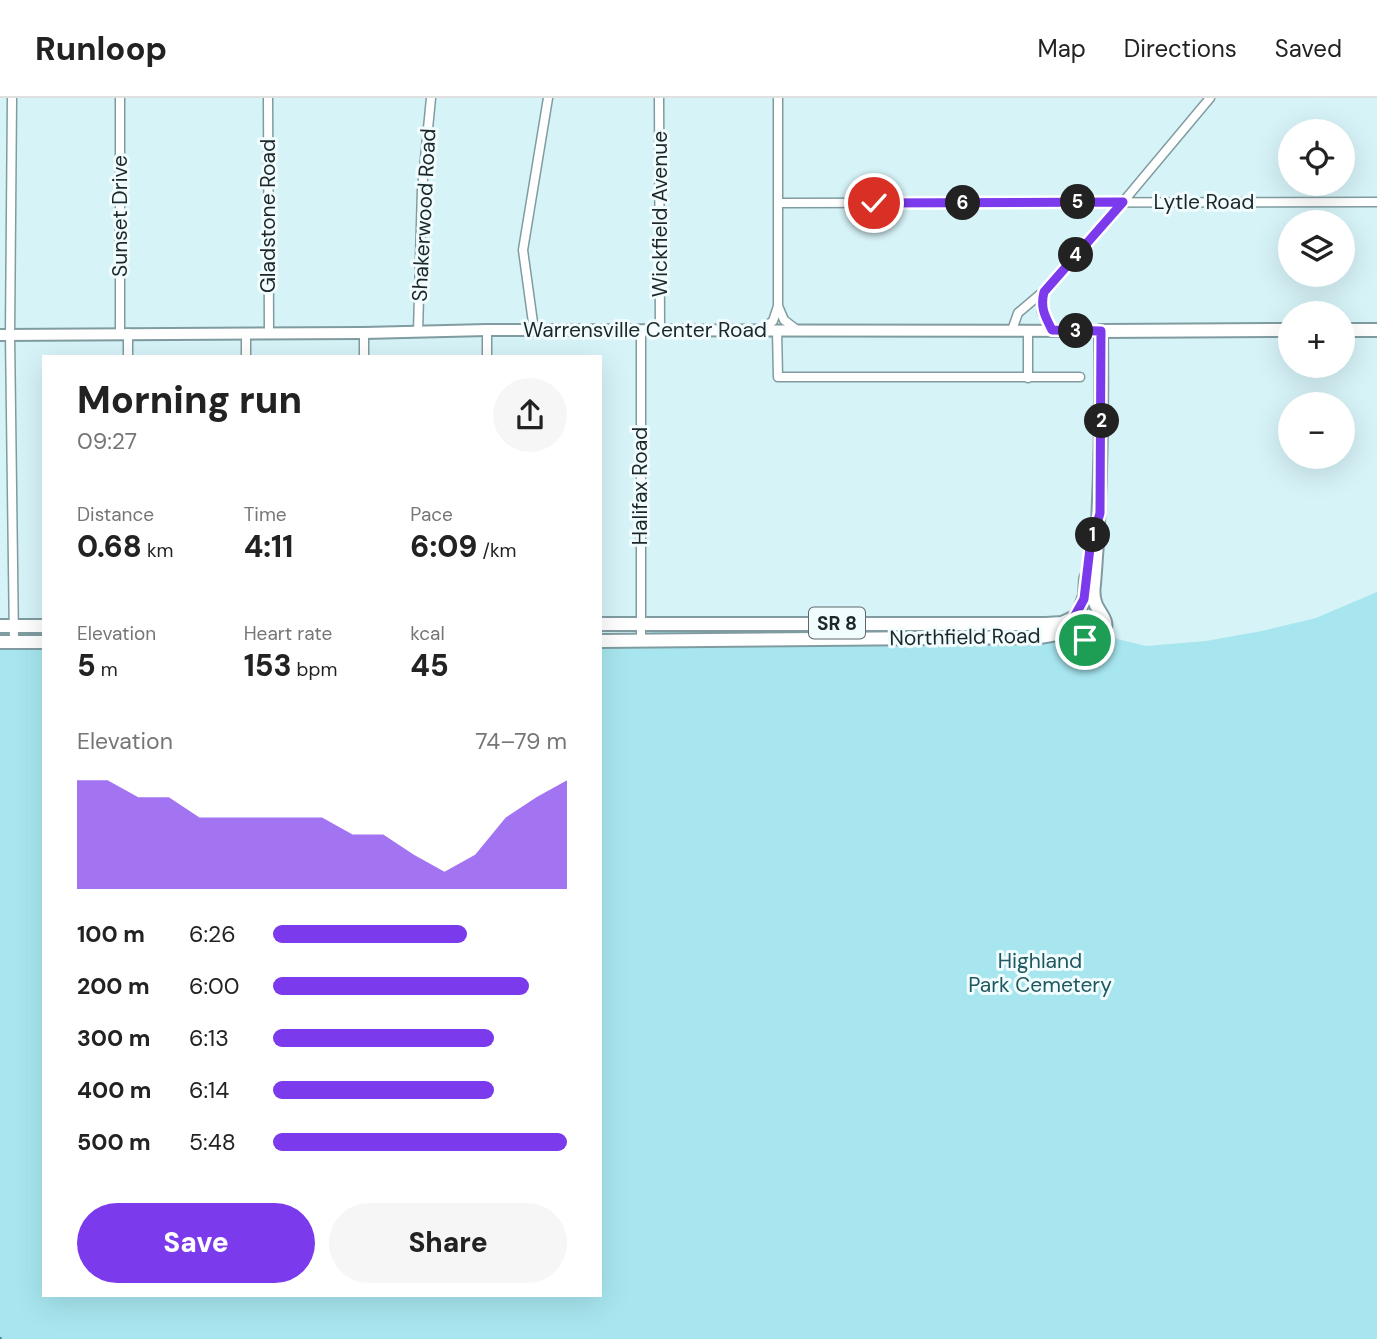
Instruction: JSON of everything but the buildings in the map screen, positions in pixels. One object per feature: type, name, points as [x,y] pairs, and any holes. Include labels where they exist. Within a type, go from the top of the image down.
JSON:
[{"type":"main road","name":"Warrensville Center Road","points":[[5,335],[487,330],[1278,330]]},
{"type":"main road","points":[[1355,330],[1377,330]]},
{"type":"main road","name":"SR 8","points":[[1077,636],[1092,640],[1103,633],[1105,619],[1095,604],[1093,590],[1100,513],[1101,331]]},
{"type":"main road","name":"SR 8","points":[[1077,614],[1085,595],[1090,548],[1100,513]]},
{"type":"main road","points":[[1077,636],[1072,626],[1077,614],[1087,607],[1099,611]]},
{"type":"main road","name":"Northfield Road","points":[[602,624],[1046,624],[1077,614]]},
{"type":"main road","points":[[0,626],[42,626]]},
{"type":"main road","name":"Northfield Road","points":[[602,641],[1077,636]]},
{"type":"main road","points":[[0,642],[42,642]]},
{"type":"street","points":[[12,98],[5,335],[14,642]]},
{"type":"street","name":"Sunset Drive","points":[[120,98],[124,333],[128,355]]},
{"type":"street","name":"Gladstone Road","points":[[268,98],[269,333]]},
{"type":"street","name":"Shakerwood Road","points":[[418,332],[422,189],[431,98]]},
{"type":"street","points":[[534,330],[523,250],[548,98]]},
{"type":"street","name":"Wickfield Avenue","points":[[659,98],[660,330]]},
{"type":"street","points":[[761,330],[773,321],[778,306],[778,98]]},
{"type":"street","points":[[1012,330],[1018,313],[1044,292],[1210,98]]},
{"type":"street","name":"Lytle Road","points":[[779,203],[1377,202]]},
{"type":"street","points":[[1044,292],[1042,312],[1052,330]]},
{"type":"street","points":[[778,306],[785,320],[797,330]]},
{"type":"street","points":[[487,330],[487,355]]},
{"type":"street","points":[[777,330],[778,377],[1080,377]]},
{"type":"street","points":[[1028,330],[1028,378]]},
{"type":"street","name":"Halifax Road","points":[[640,641],[641,331]]},
{"type":"street","points":[[246,333],[246,355]]},
{"type":"street","points":[[364,333],[364,355]]},
{"type":"green space","name":"Highland Park Cemetery","points":[[1377,592],[1377,1339],[0,1339],[0,642],[27,638],[24,633],[27,631],[42,631],[38,649],[42,649],[42,1297],[602,1297],[602,646],[918,644],[1064,637],[1089,644],[1113,638],[1146,646],[1206,641],[1316,618]]},
{"type":"green space","points":[[652,629],[912,630],[869,634],[652,635]]},
{"type":"route","points":[[874,203],[1123,202],[1044,292],[1041,303],[1042,312],[1052,330],[1101,331],[1100,513],[1090,548],[1084,599],[1072,621],[1077,636],[1085,640]]}]
